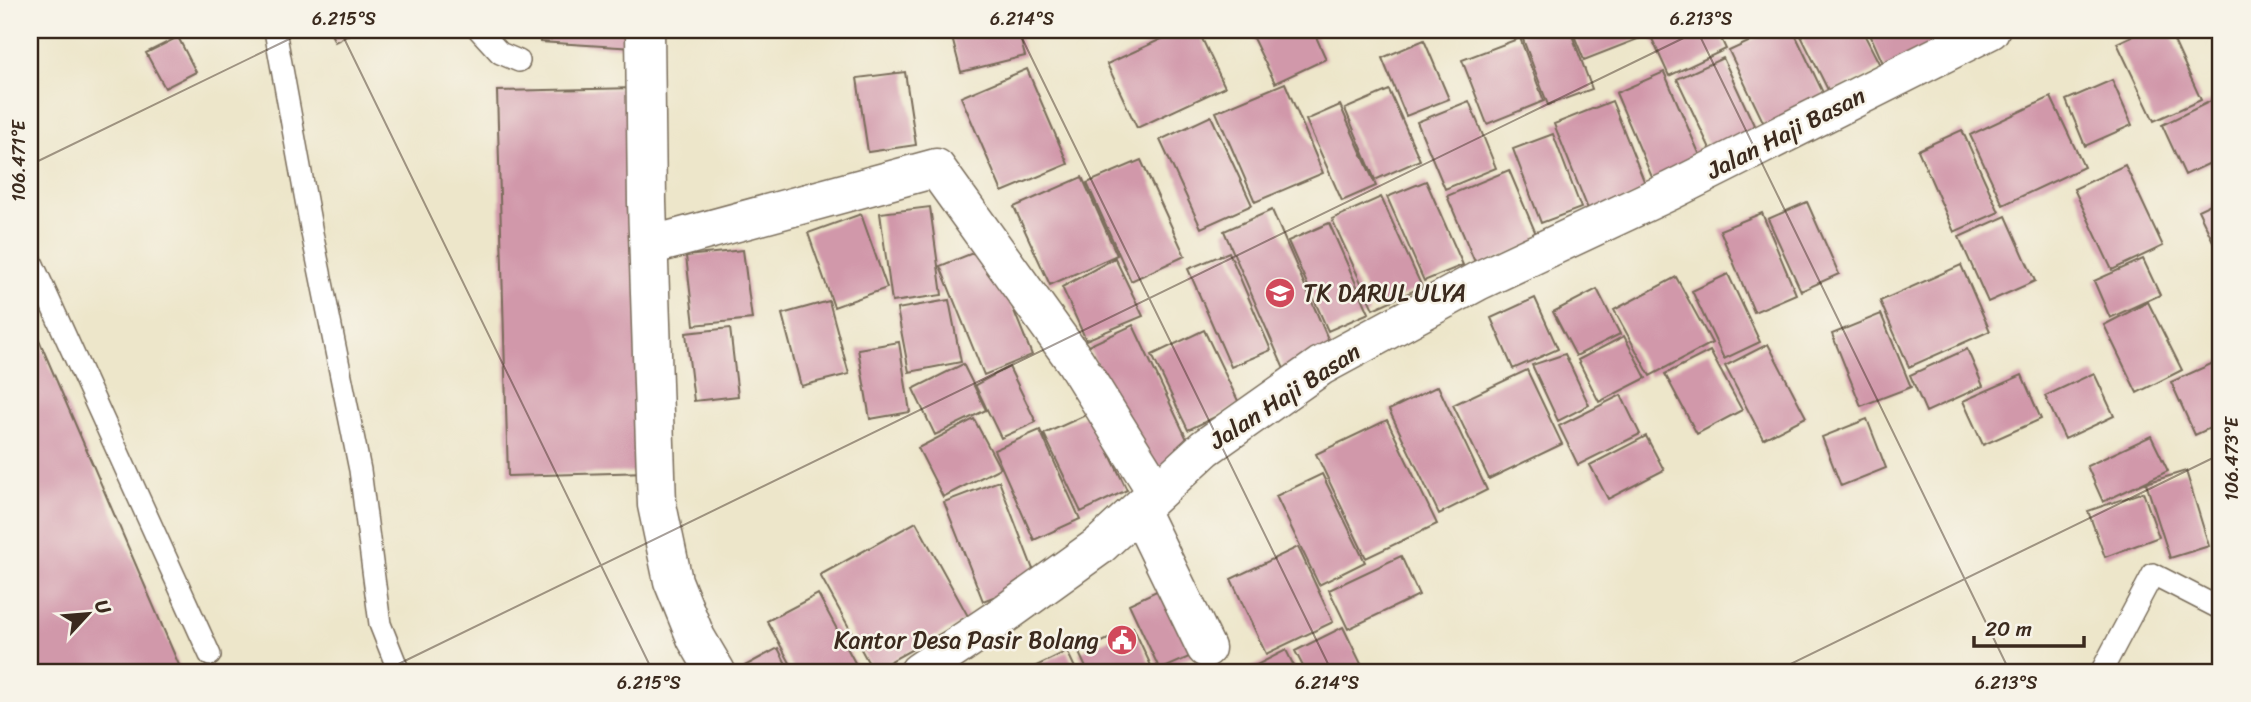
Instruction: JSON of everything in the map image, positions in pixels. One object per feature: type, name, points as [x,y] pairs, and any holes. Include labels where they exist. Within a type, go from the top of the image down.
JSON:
[{"type":"street","points":[[645,30],[657,505],[673,580],[695,638],[716,672]]},
{"type":"street","name":"Jalan Haji Basan","points":[[919,672],[1088,554],[1205,447],[1321,366],[1478,281],[1670,191],[1990,30]]},
{"type":"street","points":[[649,246],[936,168],[1074,361],[1147,500],[1206,648]]},
{"type":"lane","points":[[277,30],[312,233],[360,470],[380,624],[399,672]]},
{"type":"lane","points":[[480,30],[500,53],[519,61]]},
{"type":"lane","points":[[30,258],[210,655]]},
{"type":"lane","points":[[2101,672],[2153,574],[2221,609]]},
{"type":"building","points":[[329,30],[358,30],[335,42]]},
{"type":"building","points":[[539,30],[633,30],[634,48],[540,42]]},
{"type":"building","points":[[950,30],[1018,30],[1025,56],[961,72]]},
{"type":"building","points":[[1181,30],[1198,30],[1225,87],[1137,128],[1107,64]]},
{"type":"building","points":[[1249,30],[1313,30],[1326,59],[1275,83]]},
{"type":"building","points":[[1532,30],[1570,30],[1592,89],[1548,105],[1521,34]]},
{"type":"building","points":[[1572,30],[1646,30],[1648,35],[1584,60]]},
{"type":"building","points":[[1648,30],[1717,30],[1726,49],[1669,76]]},
{"type":"building","points":[[1774,30],[1793,30],[1827,101],[1767,130],[1729,51]]},
{"type":"building","points":[[1798,30],[1862,30],[1881,67],[1830,94]]},
{"type":"building","points":[[1868,30],[1935,30],[1942,44],[1886,70]]},
{"type":"building","points":[[2145,30],[2169,30],[2201,100],[2154,121],[2117,43]]},
{"type":"building","points":[[178,37],[196,72],[165,88],[146,53]]},
{"type":"building","points":[[1520,38],[1544,101],[1487,124],[1462,60]]},
{"type":"building","points":[[1424,40],[1449,99],[1406,116],[1382,58]]},
{"type":"building","points":[[1723,58],[1759,136],[1714,157],[1677,79]]},
{"type":"building","points":[[1027,69],[1068,164],[1002,192],[961,97]]},
{"type":"building","points":[[905,72],[916,145],[868,152],[857,78]]},
{"type":"building","points":[[1664,72],[1705,167],[1657,189],[1616,93]]},
{"type":"building","points":[[2112,80],[2132,125],[2085,146],[2066,100]]},
{"type":"building","points":[[1285,83],[1323,173],[1255,202],[1216,112]]},
{"type":"building","points":[[637,88],[648,472],[508,476],[497,91]]},
{"type":"building","points":[[1389,90],[1420,160],[1375,180],[1345,109]]},
{"type":"building","points":[[2221,96],[2221,158],[2185,175],[2162,125]]},
{"type":"building","points":[[2051,97],[2084,167],[2003,205],[1970,135]]},
{"type":"building","points":[[1469,101],[1496,168],[1445,189],[1417,122]]},
{"type":"building","points":[[1612,101],[1648,191],[1590,214],[1554,124]]},
{"type":"building","points":[[1340,105],[1376,186],[1342,201],[1306,120]]},
{"type":"building","points":[[1211,116],[1252,205],[1201,228],[1160,140]]},
{"type":"building","points":[[1962,130],[1999,212],[1954,232],[1918,150]]},
{"type":"building","points":[[1553,134],[1581,208],[1541,223],[1513,149]]},
{"type":"building","points":[[1141,160],[1185,256],[1131,281],[1087,183]]},
{"type":"building","points":[[2125,165],[2163,246],[2112,270],[2074,189]]},
{"type":"building","points":[[1509,170],[1539,241],[1477,267],[1447,196]]},
{"type":"building","points":[[1082,177],[1117,255],[1050,285],[1014,207]]},
{"type":"building","points":[[1426,181],[1463,265],[1424,281],[1387,197]]},
{"type":"building","points":[[1381,197],[1422,287],[1373,309],[1332,219]]},
{"type":"building","points":[[2221,199],[2221,258],[2198,210]]},
{"type":"building","points":[[1807,202],[1839,274],[1801,291],[1768,219]]},
{"type":"building","points":[[930,207],[942,295],[892,302],[880,213]]},
{"type":"building","name":"TK DARUL ULYA","points":[[1272,210],[1335,355],[1287,376],[1224,231]]},
{"type":"building","points":[[1762,213],[1796,294],[1754,312],[1720,230]]},
{"type":"building","points":[[861,214],[887,288],[834,307],[808,233]]},
{"type":"building","points":[[2006,216],[2035,281],[1988,302],[1959,237]]},
{"type":"building","points":[[1329,223],[1369,313],[1328,331],[1288,241]]},
{"type":"building","points":[[988,247],[1032,355],[984,375],[940,266]]},
{"type":"building","points":[[743,250],[752,319],[694,325],[686,256]]},
{"type":"building","points":[[1229,252],[1271,350],[1231,367],[1188,269]]},
{"type":"building","points":[[1115,258],[1143,316],[1086,340],[1062,287]]},
{"type":"building","points":[[2143,259],[2160,295],[2110,318],[2094,281]]},
{"type":"building","points":[[1961,265],[1990,331],[1909,367],[1880,301]]},
{"type":"building","points":[[1728,274],[1760,342],[1724,359],[1692,291]]},
{"type":"building","points":[[1676,277],[1712,343],[1650,376],[1614,310]]},
{"type":"building","points":[[1597,289],[1620,334],[1576,356],[1553,312]]},
{"type":"building","points":[[1535,298],[1558,349],[1513,369],[1491,318]]},
{"type":"building","points":[[949,300],[961,362],[909,372],[897,309]]},
{"type":"building","points":[[829,301],[849,374],[801,386],[782,314]]},
{"type":"building","points":[[2148,302],[2182,370],[2137,393],[2104,325]]},
{"type":"building","points":[[1881,314],[1911,387],[1861,406],[1832,334]]},
{"type":"building","points":[[30,319],[182,672],[30,672]]},
{"type":"building","points":[[1133,325],[1193,452],[1149,473],[1088,346]]},
{"type":"building","points":[[730,328],[738,396],[694,401],[686,333]]},
{"type":"building","points":[[1204,330],[1240,405],[1188,430],[1152,355]]},
{"type":"building","points":[[1624,336],[1646,378],[1599,402],[1578,360]]},
{"type":"building","points":[[899,342],[910,412],[870,419],[858,349]]},
{"type":"building","points":[[1768,344],[1806,417],[1763,439],[1725,366]]},
{"type":"building","points":[[1967,349],[1983,386],[1926,412],[1910,375]]},
{"type":"building","points":[[1710,351],[1742,410],[1697,434],[1665,374]]},
{"type":"building","points":[[1565,354],[1589,405],[1558,421],[1532,365]]},
{"type":"building","points":[[2220,360],[2221,423],[2195,435],[2171,382]]},
{"type":"building","points":[[963,364],[986,410],[935,435],[913,389]]},
{"type":"building","points":[[1009,367],[1036,422],[1001,438],[975,385]]},
{"type":"building","points":[[1527,370],[1562,444],[1489,479],[1453,405]]},
{"type":"building","points":[[2094,373],[2114,416],[2065,439],[2045,396]]},
{"type":"building","points":[[2022,375],[2041,419],[1983,445],[1963,401]]},
{"type":"building","points":[[1438,386],[1487,490],[1439,514],[1389,410]]},
{"type":"building","points":[[1621,395],[1640,434],[1578,465],[1559,426]]},
{"type":"building","points":[[1090,413],[1127,490],[1081,512],[1044,434]]},
{"type":"building","points":[[974,419],[1000,468],[943,497],[918,448]]},
{"type":"building","points":[[1867,419],[1886,468],[1841,486],[1822,437]]},
{"type":"building","points":[[1387,420],[1437,524],[1366,558],[1316,454]]},
{"type":"building","points":[[1040,430],[1080,519],[1034,540],[994,450]]},
{"type":"building","points":[[1646,436],[1664,470],[1608,499],[1590,465]]},
{"type":"building","points":[[2151,436],[2168,471],[2103,502],[2087,466]]},
{"type":"building","points":[[2186,471],[2209,546],[2170,558],[2146,483]]},
{"type":"building","points":[[1322,474],[1365,562],[1319,585],[1276,496]]},
{"type":"building","points":[[999,481],[1037,580],[983,601],[944,502]]},
{"type":"building","points":[[2143,492],[2159,537],[2105,557],[2088,511]]},
{"type":"building","points":[[916,522],[969,618],[873,671],[820,575]]},
{"type":"building","points":[[1298,547],[1333,622],[1266,654],[1231,579]]},
{"type":"building","points":[[1401,556],[1419,595],[1348,629],[1329,590]]},
{"type":"building","points":[[1167,586],[1198,653],[1160,670],[1129,604]]},
{"type":"building","points":[[818,594],[860,672],[795,672],[767,621]]},
{"type":"building","name":"Kantor Desa Pasir Bolang","points":[[1133,627],[1154,672],[1088,672],[1079,653]]},
{"type":"building","points":[[1343,627],[1365,672],[1306,672],[1295,651]]},
{"type":"building","points":[[778,648],[790,672],[746,672],[743,667]]},
{"type":"building","points":[[1286,650],[1297,672],[1243,672]]},
{"type":"building","points":[[1067,651],[1077,672],[1024,672]]},
{"type":"place","name":"TK DARUL ULYA","points":[[1280,293]]},
{"type":"place","name":"Kantor Desa Pasir Bolang","points":[[1122,640]]}]
